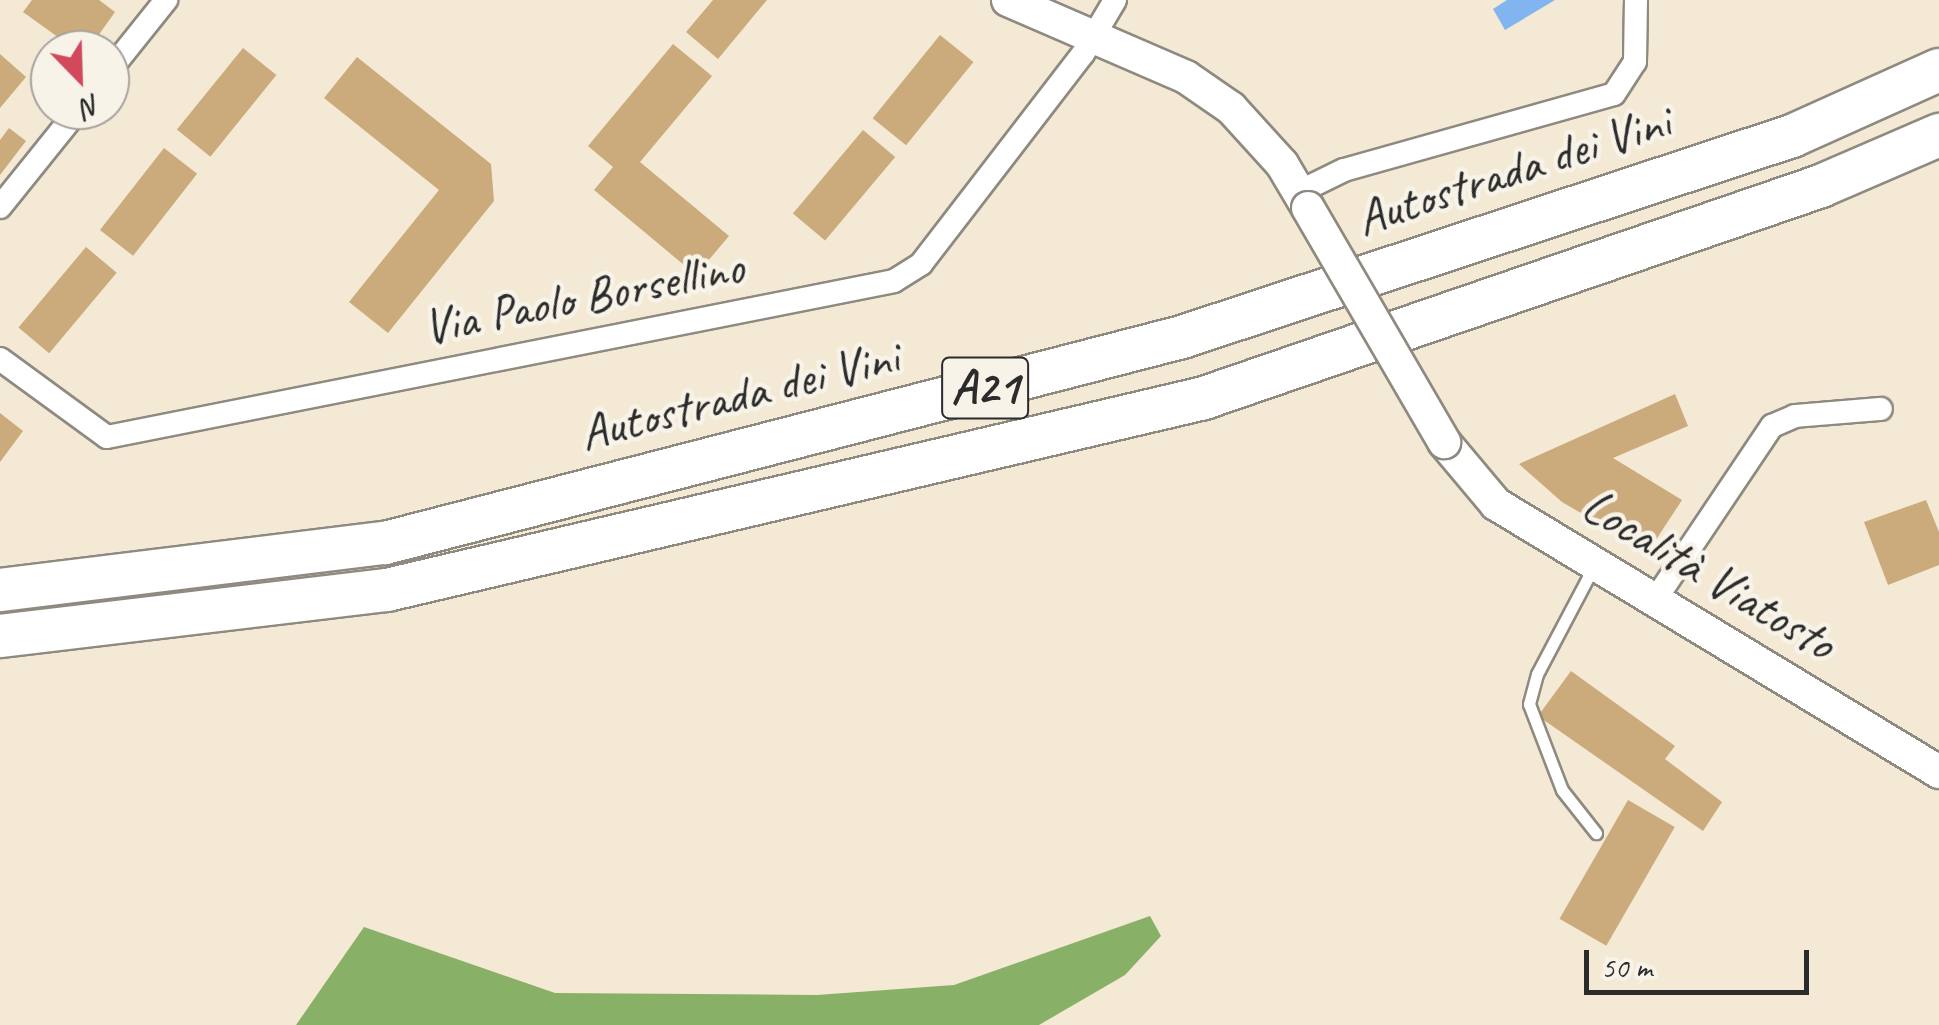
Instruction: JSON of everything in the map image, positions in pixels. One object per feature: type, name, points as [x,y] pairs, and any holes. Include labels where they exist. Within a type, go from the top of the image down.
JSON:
[{"type":"highway","name":"Autostrada dei Vini","points":[[0,590],[385,543],[1182,337],[1792,136],[1939,70]]},
{"type":"highway","name":"A21","points":[[0,636],[388,590],[1204,398],[1821,186],[1939,135]]},
{"type":"street","points":[[130,45],[166,0]]},
{"type":"street","name":"Località Viatosto","points":[[1008,0],[1186,77],[1231,108],[1304,200],[1444,442],[1496,504],[1935,765]]},
{"type":"street","name":"Via Paolo Borsellino","points":[[0,359],[107,437],[894,281],[921,264],[1094,36],[1115,0]]},
{"type":"street","points":[[1304,200],[1344,170],[1614,94],[1635,62],[1636,0]]},
{"type":"street","points":[[0,206],[62,130]]},
{"type":"street","points":[[1655,600],[1772,426],[1795,416],[1880,409]]},
{"type":"lane","points":[[1595,564],[1537,674],[1529,704],[1562,790],[1596,833]]},
{"type":"green space","points":[[1150,916],[1161,936],[1125,975],[1039,1025],[296,1025],[364,927],[555,993],[817,995],[954,985]]},
{"type":"water","points":[[1507,0],[1555,0],[1505,30],[1493,9]]},
{"type":"building","points":[[32,0],[99,0],[115,12],[102,30],[48,30],[23,12]]},
{"type":"building","points":[[713,0],[767,0],[718,59],[686,32]]},
{"type":"building","points":[[940,35],[973,62],[906,145],[873,118]]},
{"type":"building","points":[[673,44],[712,76],[640,162],[729,236],[696,275],[594,190],[613,167],[588,146]]},
{"type":"building","points":[[243,48],[276,75],[210,157],[177,130]]},
{"type":"building","points":[[0,54],[26,77],[0,108]]},
{"type":"building","points":[[357,57],[491,164],[494,201],[388,333],[349,302],[439,190],[324,98]]},
{"type":"building","points":[[9,128],[26,141],[0,175],[0,140]]},
{"type":"building","points":[[863,130],[895,157],[825,240],[793,213]]},
{"type":"building","points":[[164,148],[197,174],[133,256],[100,230]]},
{"type":"building","points":[[86,247],[117,273],[49,353],[19,327]]},
{"type":"building","points":[[1675,394],[1688,426],[1613,458],[1682,500],[1648,552],[1562,502],[1519,464]]},
{"type":"building","points":[[0,413],[23,431],[0,462]]},
{"type":"building","points":[[1926,500],[1939,532],[1939,565],[1888,585],[1864,522]]},
{"type":"building","points":[[1571,671],[1675,746],[1665,759],[1722,802],[1703,831],[1538,716]]},
{"type":"building","points":[[1628,800],[1675,827],[1606,946],[1560,919]]}]
